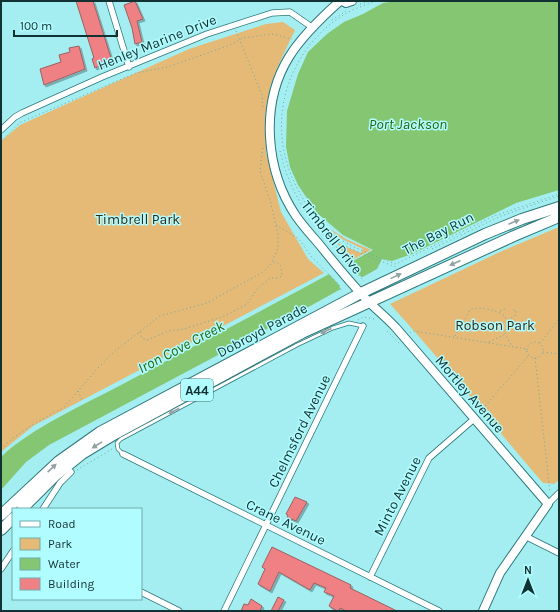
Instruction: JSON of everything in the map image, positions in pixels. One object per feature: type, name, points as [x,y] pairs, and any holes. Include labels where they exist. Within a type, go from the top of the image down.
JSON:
[{"type":"highway","name":"Dobroyd Parade","points":[[1,515],[59,461],[100,432],[358,290],[485,234],[522,219],[559,207]]},
{"type":"highway","name":"Dobroyd Parade","points":[[23,508],[56,475],[82,454],[114,434],[302,333],[559,217]]},
{"type":"highway","points":[[1,530],[12,519]]},
{"type":"street","points":[[109,1],[129,67]]},
{"type":"street","points":[[313,28],[342,1],[348,3],[352,1]]},
{"type":"street","name":"Henley Marine Drive","points":[[1,130],[20,114],[207,34],[234,25],[284,11],[297,15],[313,28]]},
{"type":"street","name":"Timbrell Drive","points":[[313,28],[290,56],[282,70],[272,102],[270,138],[276,170],[288,201],[296,216],[336,266],[370,303]]},
{"type":"street","name":"Mortley Avenue","points":[[370,303],[378,308],[405,338],[474,419],[549,502]]},
{"type":"street","name":"Chelmsford Avenue","points":[[224,611],[363,326]]},
{"type":"street","name":"Minto Avenue","points":[[370,577],[429,458],[474,419]]},
{"type":"street","name":"Crane Avenue","points":[[123,454],[439,611]]},
{"type":"street","points":[[44,508],[60,483],[71,472]]},
{"type":"street","points":[[483,611],[500,573],[524,536],[549,502],[559,493]]},
{"type":"street","points":[[524,536],[559,553]]},
{"type":"street","points":[[1,569],[12,552]]},
{"type":"street","points":[[142,592],[179,611]]},
{"type":"lane","points":[[123,454],[117,446],[117,443],[121,439],[297,346],[348,323],[363,326]]},
{"type":"path","name":"The Bay Run","points":[[376,1],[372,1],[353,10],[336,20],[320,34],[307,49],[292,74],[283,104],[281,125],[282,146],[290,176],[302,198],[314,214],[335,236],[396,264],[494,216],[559,194]]},
{"type":"path","points":[[298,56],[328,22],[355,6],[372,1]]},
{"type":"path","points":[[234,25],[238,40],[243,47],[262,95],[263,109]]},
{"type":"path","points":[[1,142],[20,123],[94,89],[136,73],[168,68],[243,38],[272,34],[283,35],[294,39]]},
{"type":"path","points":[[113,64],[120,60]]},
{"type":"path","points":[[1,449],[13,438],[32,425],[64,407],[98,368],[139,331],[160,316],[207,303],[225,294],[238,284],[263,272],[272,262],[278,248],[270,200],[260,171],[263,140]]},
{"type":"path","points":[[279,147],[286,175],[298,198],[327,234],[334,239],[398,267]]},
{"type":"path","points":[[275,225],[299,239],[310,255],[327,270],[339,285],[342,292]]},
{"type":"path","points":[[335,236],[334,239],[336,245],[346,260],[364,281]]},
{"type":"path","points":[[139,331],[142,338],[147,340],[169,331],[184,329],[225,316],[247,304],[257,289],[270,278],[278,278],[282,276],[281,266],[278,263],[272,262]]},
{"type":"path","points":[[456,336],[473,308],[500,312],[505,309]]},
{"type":"path","points":[[507,320],[516,315],[516,310],[513,310]]},
{"type":"path","points":[[500,312],[507,320],[505,334],[512,346]]},
{"type":"path","points":[[360,318],[370,317],[379,321]]},
{"type":"path","points":[[540,344],[559,319]]},
{"type":"path","points":[[384,326],[398,343],[414,331],[456,336],[527,349]]},
{"type":"path","points":[[488,342],[505,334]]},
{"type":"path","points":[[527,349],[531,343],[540,344]]},
{"type":"path","points":[[540,344],[543,352]]},
{"type":"path","points":[[527,349],[529,355],[535,358]]},
{"type":"path","points":[[543,352],[559,354]]},
{"type":"path","points":[[535,358],[540,356],[543,352]]},
{"type":"path","points":[[474,419],[529,355]]},
{"type":"path","points":[[535,358],[549,502]]},
{"type":"path","points":[[78,391],[82,400]]},
{"type":"path","points":[[71,472],[89,464],[117,446]]},
{"type":"green space","name":"Timbrell Park","points":[[283,22],[295,30],[277,68],[270,87],[265,116],[266,152],[281,212],[308,259],[324,273],[33,426],[1,452],[1,141],[20,125],[189,49],[266,24]]},
{"type":"green space","name":"Robson Park","points":[[559,227],[559,480],[554,484],[543,483],[390,304],[502,251]]},
{"type":"green space","points":[[329,228],[346,239],[371,250],[348,262],[337,243],[361,253],[363,249],[340,238]]},
{"type":"water","name":"Port Jackson","points":[[396,1],[559,1],[559,190],[516,203],[412,254],[392,261],[382,259],[377,269],[49,445],[26,462],[1,490],[1,457],[27,436],[59,417],[248,318],[373,250],[343,235],[317,213],[298,185],[290,167],[286,147],[287,111],[298,74],[308,52],[327,34],[344,22],[383,3]]},
{"type":"pier","points":[[348,261],[363,279],[341,291],[339,285],[328,273]]},
{"type":"building","points":[[76,1],[93,1],[112,61],[95,68],[92,59],[94,58]]},
{"type":"building","points":[[135,1],[143,19],[137,21],[142,42],[135,44],[132,28],[124,5]]},
{"type":"building","points":[[79,46],[85,69],[44,85],[40,69],[61,62],[59,55],[70,52],[69,48]]},
{"type":"building","points":[[295,497],[307,502],[296,521],[287,517],[288,515],[286,514]]},
{"type":"building","points":[[272,547],[351,585],[350,588],[397,611],[346,611],[340,608],[339,611],[337,611],[329,606],[334,596],[324,592],[326,588],[314,583],[310,590],[279,572],[270,591],[258,584],[265,569],[262,567]]},
{"type":"building","points":[[278,597],[284,600],[278,611],[271,611]]},
{"type":"building","points":[[251,599],[262,606],[260,611],[241,611],[244,604],[248,605]]},
{"type":"water label","name":"Iron Cove Creek","points":[[181,347]]}]
